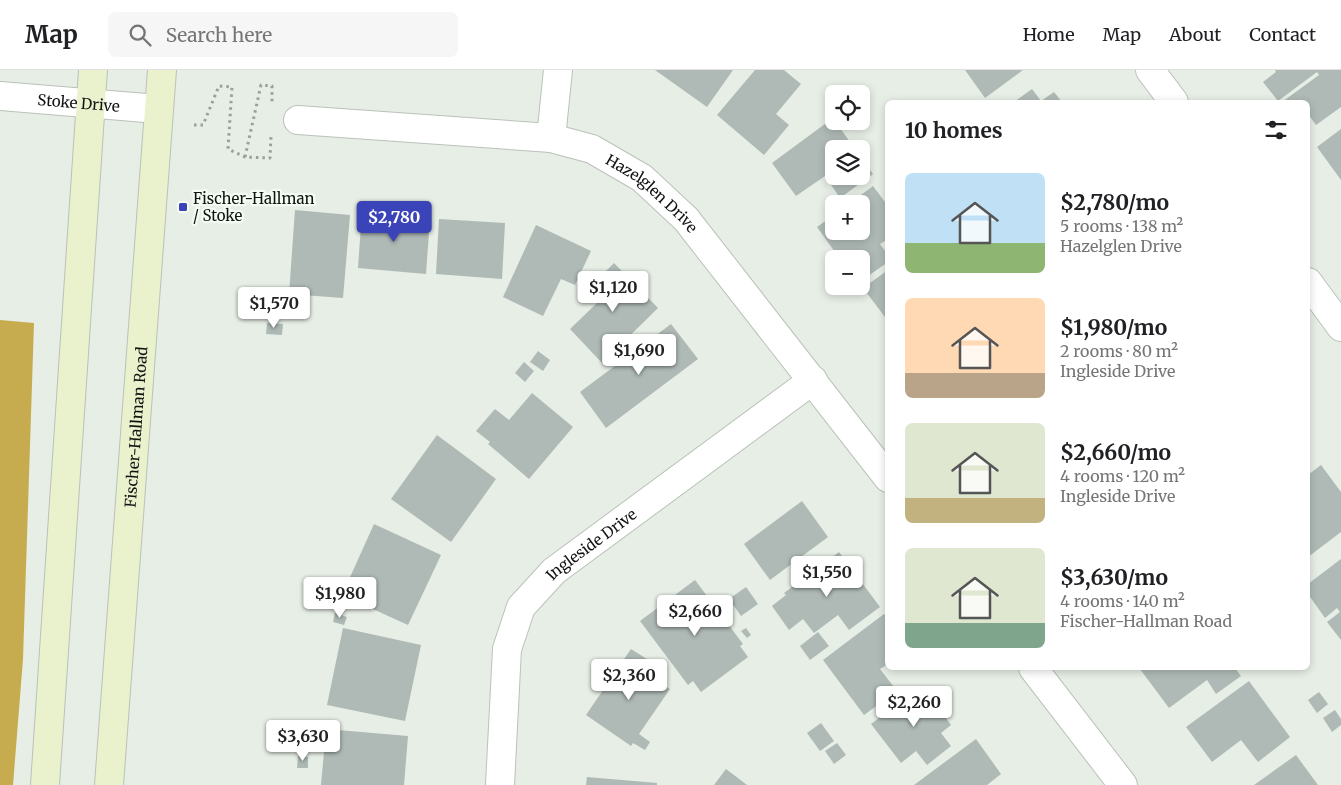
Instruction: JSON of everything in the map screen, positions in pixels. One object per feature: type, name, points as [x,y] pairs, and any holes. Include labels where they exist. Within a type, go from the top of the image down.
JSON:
[{"type":"main road","points":[[45,785],[51,720],[93,70]]},
{"type":"main road","name":"Fischer-Hallman Road","points":[[109,785],[162,70]]},
{"type":"street","points":[[551,138],[558,70]]},
{"type":"street","points":[[1150,70],[1172,100]]},
{"type":"street","name":"Stoke Drive","points":[[0,96],[158,109]]},
{"type":"street","name":"Hazelglen Drive","points":[[298,120],[551,138],[592,149],[642,178],[686,219],[885,474]]},
{"type":"street","points":[[1310,285],[1341,327]]},
{"type":"street","name":"Ingleside Drive","points":[[500,785],[507,649],[521,607],[554,571],[813,380]]},
{"type":"street","points":[[1035,670],[1123,785]]},
{"type":"path","points":[[245,157],[261,85],[272,86],[272,104]]},
{"type":"path","points":[[194,125],[202,125],[219,86],[232,87],[228,149],[245,157],[270,158],[271,131]]},
{"type":"shaded area","points":[[0,320],[34,323],[23,659],[13,785],[0,785]]},
{"type":"building","points":[[655,70],[733,70],[707,107]]},
{"type":"building","points":[[755,70],[784,70],[801,84],[776,114],[789,125],[764,155],[717,115]]},
{"type":"building","points":[[965,70],[1023,70],[985,98]]},
{"type":"building","points":[[1275,70],[1341,70],[1341,107],[1316,125],[1310,117],[1310,100],[1285,100],[1319,75],[1317,72],[1277,100],[1263,82],[1276,72]]},
{"type":"building","points":[[1032,89],[1040,100],[1017,100]]},
{"type":"building","points":[[1054,92],[1060,100],[1042,100]]},
{"type":"building","points":[[825,124],[825,130],[842,130],[849,140],[825,140],[825,176],[796,196],[772,163]]},
{"type":"building","points":[[1341,129],[1341,180],[1317,147]]},
{"type":"building","points":[[831,185],[858,185],[844,195],[838,195]]},
{"type":"building","points":[[873,186],[885,202],[885,241],[880,244],[885,251],[885,264],[870,275],[870,250],[834,250],[826,240],[870,240],[870,195],[861,195]]},
{"type":"building","points":[[295,210],[350,215],[343,298],[289,294]]},
{"type":"building","points":[[362,211],[399,214],[399,217],[430,219],[426,274],[358,268]]},
{"type":"building","points":[[439,219],[505,223],[502,279],[436,274]]},
{"type":"building","points":[[825,221],[825,238],[817,227]]},
{"type":"building","points":[[536,225],[591,251],[575,285],[561,279],[543,316],[503,297]]},
{"type":"building","points":[[614,263],[658,308],[602,363],[570,329],[597,303],[585,292]]},
{"type":"building","points":[[885,272],[885,317],[868,295],[870,295],[870,283]]},
{"type":"building","points":[[267,323],[283,324],[282,335],[266,334]]},
{"type":"building","points":[[671,324],[698,359],[606,428],[580,392]]},
{"type":"building","points":[[538,351],[550,360],[543,371],[530,362]]},
{"type":"building","points":[[524,362],[534,371],[525,382],[515,373]]},
{"type":"building","points":[[532,393],[573,427],[529,479],[488,444],[490,442],[476,431],[495,409],[509,420]]},
{"type":"building","points":[[437,435],[496,479],[451,542],[391,499]]},
{"type":"building","points":[[1321,465],[1341,492],[1341,532],[1310,555],[1310,473]]},
{"type":"building","points":[[802,501],[828,537],[770,580],[744,544]]},
{"type":"building","points":[[374,524],[441,555],[408,625],[342,595]]},
{"type":"building","points":[[839,552],[880,607],[849,630],[838,615],[814,633],[803,619],[789,630],[772,606],[786,595],[784,593]]},
{"type":"building","points":[[1341,559],[1341,640],[1327,622],[1340,612],[1337,608],[1325,618],[1310,597],[1310,582]]},
{"type":"building","points":[[695,580],[743,644],[740,646],[748,657],[701,692],[693,681],[688,685],[640,621]]},
{"type":"building","points":[[746,587],[758,604],[741,616],[729,599]]},
{"type":"building","points":[[335,613],[347,617],[344,625],[333,622]]},
{"type":"building","points":[[884,614],[885,666],[880,669],[897,691],[864,715],[823,660]]},
{"type":"building","points":[[343,628],[421,645],[405,721],[327,705]]},
{"type":"building","points":[[746,628],[751,635],[747,638],[741,631]]},
{"type":"building","points":[[818,632],[829,646],[810,660],[800,646]]},
{"type":"building","points":[[631,649],[650,661],[644,671],[670,689],[639,734],[650,742],[645,750],[633,743],[631,746],[586,715]]},
{"type":"building","points":[[1141,670],[1236,670],[1241,676],[1216,694],[1207,680],[1169,708]]},
{"type":"building","points":[[1249,681],[1290,737],[1258,762],[1241,740],[1212,762],[1186,727]]},
{"type":"building","points":[[922,686],[951,725],[941,733],[951,746],[927,765],[916,751],[901,763],[871,724]]},
{"type":"building","points":[[1319,692],[1328,704],[1317,713],[1308,700]]},
{"type":"building","points":[[1335,710],[1341,719],[1341,725],[1332,732],[1323,718]]},
{"type":"building","points":[[821,723],[834,741],[820,751],[807,733]]},
{"type":"building","points":[[326,729],[408,736],[404,785],[321,785]]},
{"type":"building","points":[[976,739],[1001,774],[987,785],[914,785]]},
{"type":"building","points":[[837,743],[846,755],[834,764],[825,751]]},
{"type":"building","points":[[1296,755],[1318,785],[1254,785]]},
{"type":"building","points":[[298,756],[308,757],[308,768],[297,768]]},
{"type":"building","points":[[726,769],[747,785],[714,785]]},
{"type":"building","points":[[587,777],[657,783],[657,785],[586,785]]},
{"type":"place","name":"Fischer-Hallman / Stoke","points":[[183,207]]}]
